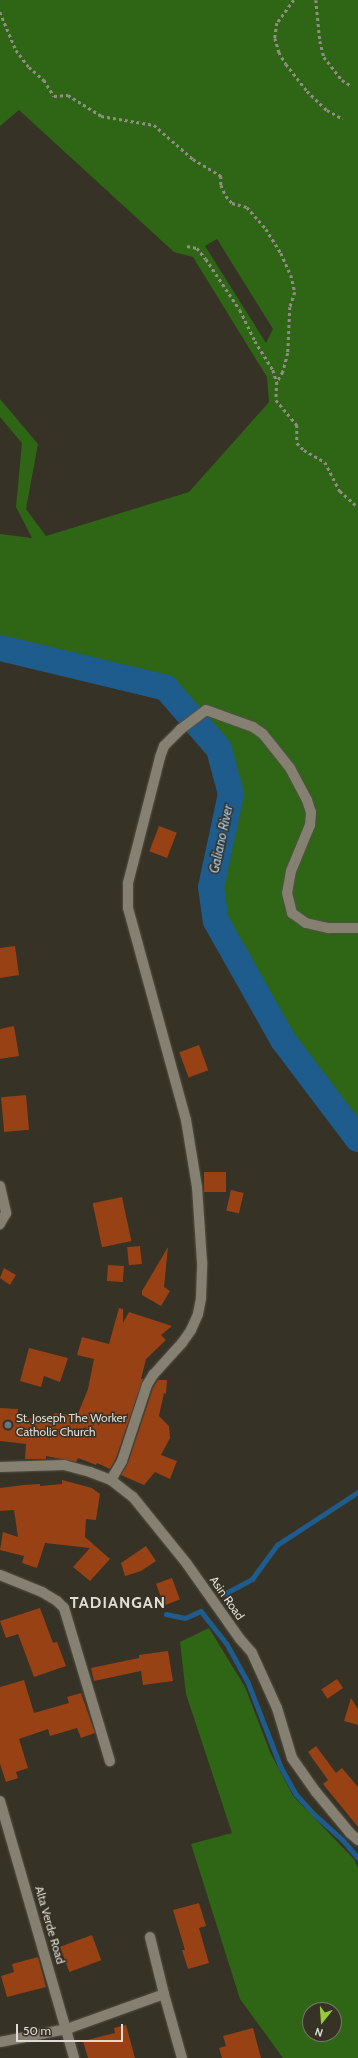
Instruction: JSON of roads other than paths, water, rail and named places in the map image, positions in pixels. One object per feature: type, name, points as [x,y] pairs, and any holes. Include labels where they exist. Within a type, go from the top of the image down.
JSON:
[{"type":"street","points":[[110,1480],[122,1461],[147,1385],[153,1375],[182,1343],[191,1330],[198,1314],[201,1298],[202,1262],[197,1187],[186,1120],[128,908],[128,883],[160,758],[164,746],[181,729],[206,710],[252,727],[263,734],[290,768],[307,800],[311,812],[310,825],[292,871],[286,893],[292,912],[306,922],[328,928],[358,928]]},
{"type":"street","points":[[0,1186],[6,1214],[0,1224]]},
{"type":"street","name":"Asin Road","points":[[0,1467],[64,1465],[90,1472],[110,1480],[134,1497],[187,1564],[240,1639],[252,1653],[277,1708],[292,1758],[316,1792],[350,1833],[358,1840]]},
{"type":"street","points":[[0,1575],[42,1592],[57,1601],[64,1608],[110,1761]]},
{"type":"street","name":"Alta Verde Road","points":[[0,1800],[67,2028],[74,2058]]},
{"type":"street","points":[[150,1937],[182,2058]]},
{"type":"street","points":[[0,2042],[67,2028],[164,1994]]},
{"type":"waterway","name":"Galiano River","points":[[0,648],[166,688],[219,749],[231,794],[211,887],[216,921],[283,1040],[358,1139]]},
{"type":"waterway","points":[[224,1594],[252,1579],[277,1545],[358,1492]]},
{"type":"waterway","points":[[166,1614],[185,1618],[201,1611],[227,1644],[248,1682],[281,1767],[296,1794],[313,1813],[343,1840],[358,1858]]},
{"type":"place","name":"St. Joseph The Worker Catholic Church","points":[[8,1425]]},
{"type":"district","name":"TADIANGAN","points":[[118,1603]]}]
